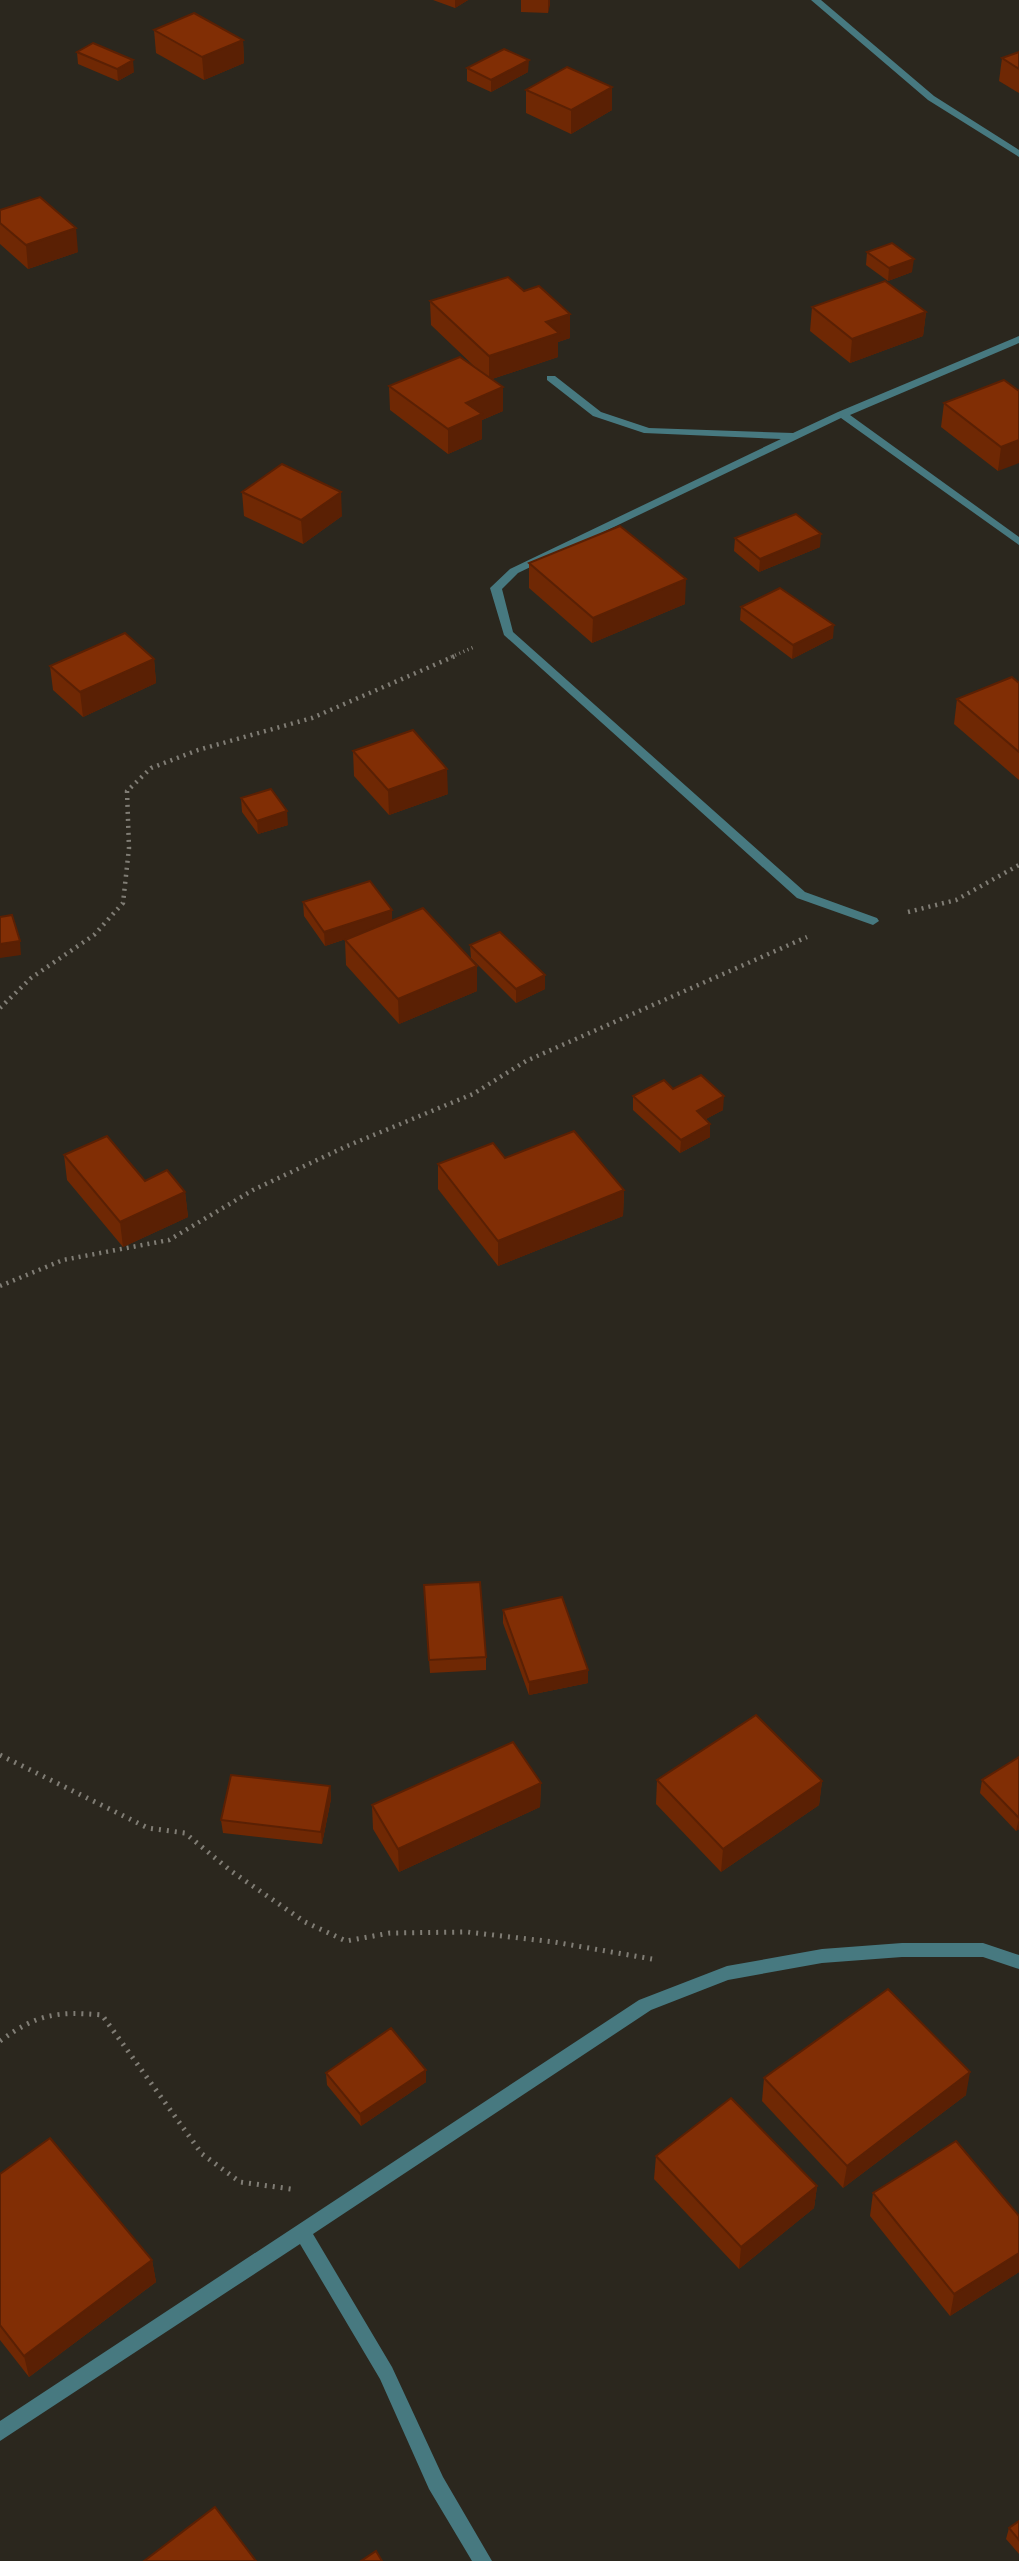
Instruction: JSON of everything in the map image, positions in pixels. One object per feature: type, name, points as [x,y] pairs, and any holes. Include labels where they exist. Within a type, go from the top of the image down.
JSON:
[{"type":"street","points":[[816,0],[931,98],[1019,154]]},
{"type":"street","points":[[873,920],[802,895],[508,634],[496,588],[514,571],[842,414],[1019,339]]},
{"type":"street","points":[[551,378],[597,414],[648,431],[796,436]]},
{"type":"street","points":[[842,414],[1019,542]]},
{"type":"street","points":[[0,2432],[645,2005],[727,1972],[822,1956],[902,1950],[983,1951],[1019,1962]]},
{"type":"street","points":[[303,2233],[386,2373],[436,2483],[484,2561]]},
{"type":"path","points":[[0,1008],[31,978],[94,935],[123,903],[129,848],[127,791],[151,768],[198,750],[312,718],[431,664],[508,634]]},
{"type":"path","points":[[873,920],[956,900],[1019,865]]},
{"type":"path","points":[[0,1286],[63,1260],[169,1240],[253,1190],[347,1146],[473,1094],[526,1060],[809,936]]},
{"type":"path","points":[[0,1755],[148,1828],[185,1833],[231,1871],[305,1922],[346,1941],[390,1933],[467,1932],[554,1941],[660,1961]]},
{"type":"path","points":[[0,2041],[23,2023],[54,2011],[102,2015],[202,2154],[240,2182],[359,2196]]},
{"type":"building","points":[[194,13],[243,40],[202,57],[154,30]]},
{"type":"building","points":[[93,43],[133,60],[117,69],[77,52]]},
{"type":"building","points":[[504,49],[529,60],[491,80],[467,68]]},
{"type":"building","points":[[1019,52],[1019,69],[1002,58]]},
{"type":"building","points":[[567,67],[612,87],[571,110],[526,90]]},
{"type":"building","points":[[40,197],[76,228],[26,245],[0,223],[0,210]]},
{"type":"building","points":[[892,243],[914,259],[889,268],[867,252]]},
{"type":"building","points":[[508,277],[524,291],[539,286],[570,314],[546,322],[559,333],[489,356],[430,301]]},
{"type":"building","points":[[885,281],[926,312],[852,339],[812,307]]},
{"type":"building","points":[[460,357],[503,387],[466,403],[482,414],[448,429],[389,386]]},
{"type":"building","points":[[1004,380],[1019,391],[1019,440],[1001,447],[944,403]]},
{"type":"building","points":[[282,464],[341,492],[301,520],[242,492]]},
{"type":"building","points":[[796,514],[821,534],[760,559],[735,538]]},
{"type":"building","points":[[620,526],[686,579],[593,618],[529,563]]},
{"type":"building","points":[[780,588],[834,625],[793,645],[741,607]]},
{"type":"building","points":[[125,633],[154,659],[80,692],[50,666]]},
{"type":"building","points":[[1012,677],[1019,683],[1019,752],[957,699]]},
{"type":"building","points":[[413,730],[447,769],[388,790],[353,751]]},
{"type":"building","points":[[271,789],[287,811],[257,821],[241,798]]},
{"type":"building","points":[[370,881],[392,910],[324,932],[303,902]]},
{"type":"building","points":[[423,908],[477,966],[398,999],[345,940]]},
{"type":"building","points":[[12,915],[20,941],[0,944],[0,917]]},
{"type":"building","points":[[500,932],[545,975],[516,989],[470,945]]},
{"type":"building","points":[[701,1075],[724,1096],[697,1111],[710,1124],[681,1140],[633,1096],[664,1080],[673,1089]]},
{"type":"building","points":[[574,1131],[624,1190],[498,1241],[438,1164],[493,1143],[505,1158]]},
{"type":"building","points":[[107,1136],[145,1181],[167,1170],[185,1192],[120,1222],[64,1155]]},
{"type":"building","points":[[480,1582],[486,1657],[429,1660],[424,1585]]},
{"type":"building","points":[[562,1597],[588,1670],[529,1682],[503,1610]]},
{"type":"building","points":[[756,1715],[822,1781],[723,1849],[657,1780]]},
{"type":"building","points":[[513,1742],[541,1783],[398,1849],[372,1805]]},
{"type":"building","points":[[1019,1757],[1019,1818],[982,1780]]},
{"type":"building","points":[[231,1775],[330,1786],[321,1832],[221,1820]]},
{"type":"building","points":[[888,1989],[970,2072],[847,2166],[764,2078]]},
{"type":"building","points":[[391,2028],[426,2070],[360,2114],[326,2073]]},
{"type":"building","points":[[731,2098],[817,2186],[741,2247],[656,2156]]},
{"type":"building","points":[[50,2138],[152,2260],[24,2356],[0,2325],[0,2174]]},
{"type":"building","points":[[956,2141],[1019,2216],[1019,2253],[954,2294],[873,2193]]},
{"type":"building","points":[[215,2507],[256,2561],[144,2561]]},
{"type":"building","points":[[1019,2521],[1019,2540],[1009,2528]]},
{"type":"building","points":[[376,2551],[382,2561],[361,2561]]}]
